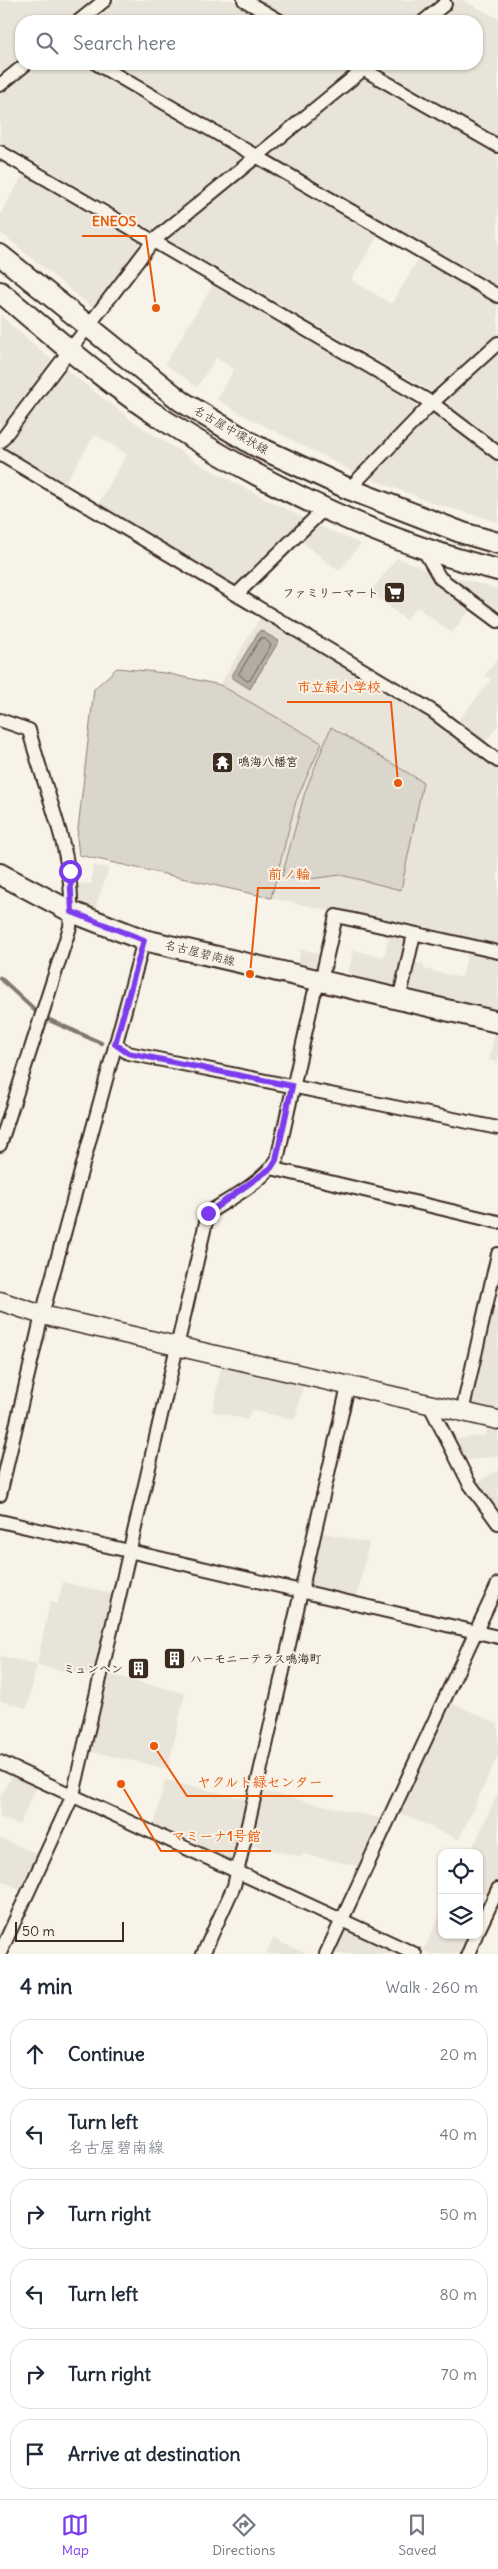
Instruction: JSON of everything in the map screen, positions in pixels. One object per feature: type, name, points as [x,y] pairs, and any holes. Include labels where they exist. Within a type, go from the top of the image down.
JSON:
[{"type":"main road","name":"名古屋中環状線","points":[[0,255],[180,401],[254,445],[349,489],[463,533],[498,543]]},
{"type":"main road","name":"名古屋中環状線","points":[[0,292],[70,350],[163,420],[263,479],[325,508],[422,549],[498,570]]},
{"type":"main road","name":"名古屋碧南線","points":[[0,874],[72,912],[144,940],[498,1022]]},
{"type":"street","points":[[86,15],[105,0]]},
{"type":"street","points":[[244,0],[270,15]]},
{"type":"street","points":[[431,15],[445,4]]},
{"type":"street","points":[[0,85],[19,70]]},
{"type":"street","points":[[107,70],[498,296]]},
{"type":"street","points":[[0,442],[153,241],[357,70]]},
{"type":"street","points":[[369,70],[498,146]]},
{"type":"street","points":[[0,152],[432,403],[498,452]]},
{"type":"street","points":[[349,489],[432,403],[498,343]]},
{"type":"street","points":[[0,454],[238,593],[432,711],[498,761]]},
{"type":"street","points":[[238,593],[325,508]]},
{"type":"street","points":[[422,549],[440,578],[498,621]]},
{"type":"street","points":[[0,720],[29,730],[70,871],[72,912],[70,927],[0,1145]]},
{"type":"street","points":[[0,1953],[73,1795],[208,1213],[271,1168],[276,1160],[314,994],[321,981],[336,916],[498,952]]},
{"type":"street","points":[[399,1000],[414,934]]},
{"type":"street","points":[[0,1495],[42,1315],[144,940]]},
{"type":"street","points":[[115,1044],[128,1053],[498,1128]]},
{"type":"street","points":[[271,1168],[498,1222]]},
{"type":"street","points":[[462,1412],[498,1254]]},
{"type":"street","points":[[0,1301],[42,1315],[498,1420]]},
{"type":"street","points":[[203,1954],[234,1886],[239,1856],[348,1386]]},
{"type":"street","points":[[429,1404],[469,1483],[498,1523]]},
{"type":"street","points":[[0,1521],[498,1637]]},
{"type":"street","points":[[326,1954],[498,1584]]},
{"type":"street","points":[[0,1762],[415,1954]]},
{"type":"street","points":[[483,1921],[498,1889]]},
{"type":"street","points":[[468,1954],[474,1939]]},
{"type":"shaded area","points":[[0,0],[96,0],[77,15],[15,15],[15,66],[0,78]]},
{"type":"shaded area","points":[[113,0],[232,0],[258,15],[94,15]]},
{"type":"shaded area","points":[[257,0],[441,0],[423,15],[283,15]]},
{"type":"shaded area","points":[[456,0],[462,0],[498,18],[498,140],[380,70],[483,70],[483,15],[437,15]]},
{"type":"shaded area","points":[[28,70],[99,70],[244,153],[243,161],[161,229],[152,230],[0,142],[0,92]]},
{"type":"shaded area","points":[[114,70],[348,70],[349,75],[259,148],[252,149]]},
{"type":"shaded area","points":[[360,78],[368,79],[498,152],[498,292],[270,160],[269,152]]},
{"type":"shaded area","points":[[259,163],[380,233],[351,280],[392,304],[420,256],[498,302],[498,337],[439,390],[431,391],[170,241],[169,232],[252,164]]},
{"type":"shaded area","points":[[23,175],[138,242],[140,250],[94,309],[0,232],[0,215]]},
{"type":"shaded area","points":[[213,285],[415,403],[417,410],[356,473],[241,414],[217,399],[234,369],[216,358],[197,387],[165,364]]},
{"type":"shaded area","points":[[0,315],[55,363],[0,438]]},
{"type":"shaded area","points":[[498,350],[498,442],[449,406],[447,395]]},
{"type":"shaded area","points":[[63,367],[131,420],[203,466],[305,519],[243,583],[235,585],[98,504],[127,454],[95,435],[64,484],[5,450],[4,443]]},
{"type":"shaded area","points":[[434,414],[498,461],[498,522],[436,504],[366,477],[426,416]]},
{"type":"shaded area","points":[[317,525],[361,544],[339,571],[299,540]]},
{"type":"shaded area","points":[[397,558],[419,566],[472,607],[452,633],[417,607],[406,620],[370,592]]},
{"type":"shaded area","points":[[444,574],[498,589],[498,615]]},
{"type":"shaded area","points":[[262,614],[433,718],[498,765],[498,947],[271,898],[296,801],[322,743],[220,685]]},
{"type":"shaded area","points":[[498,658],[498,726],[485,742],[458,721],[491,680],[485,675]]},
{"type":"shaded area","points":[[117,668],[165,673],[220,685],[322,743],[296,801],[271,898],[79,855],[77,838],[94,689]]},
{"type":"shaded area","points":[[331,727],[423,782],[401,890],[341,875],[301,880],[282,876],[305,792]]},
{"type":"shaded area","points":[[93,865],[109,868],[94,912],[75,904],[73,883],[91,884]]},
{"type":"shaded area","points":[[390,931],[408,935],[398,988],[394,991],[347,980],[353,950],[384,957]]},
{"type":"shaded area","points":[[301,949],[320,954],[317,970],[297,968]]},
{"type":"shaded area","points":[[468,949],[498,956],[498,1013],[406,992],[411,962],[424,964],[424,969],[462,978]]},
{"type":"shaded area","points":[[495,1030],[498,1030],[498,1062],[489,1060]]},
{"type":"shaded area","points":[[490,1309],[498,1311],[498,1414],[474,1408],[468,1400]]},
{"type":"shaded area","points":[[222,1363],[304,1383],[295,1420],[251,1410],[248,1420],[212,1411]]},
{"type":"shaded area","points":[[488,1425],[498,1427],[498,1456],[462,1461],[451,1440],[486,1435]]},
{"type":"shaded area","points":[[498,1470],[498,1516],[475,1484]]},
{"type":"shaded area","points":[[320,1532],[369,1543],[356,1599],[312,1589],[309,1581]]},
{"type":"shaded area","points":[[63,1582],[114,1594],[95,1678],[37,1665],[27,1708],[0,1701],[0,1656],[37,1664],[50,1602],[58,1604]]},
{"type":"shaded area","points":[[107,1674],[185,1693],[168,1769],[89,1751]]},
{"type":"shaded area","points":[[448,1701],[498,1724],[498,1755],[459,1840],[398,1812]]},
{"type":"shaded area","points":[[13,1773],[38,1784],[19,1825],[0,1817],[0,1798]]},
{"type":"shaded area","points":[[165,1780],[247,1799],[235,1856],[224,1862],[153,1829]]},
{"type":"shaded area","points":[[258,1790],[383,1819],[361,1867],[303,1854],[302,1857],[246,1844]]},
{"type":"shaded area","points":[[498,1793],[498,1880],[490,1896],[483,1893],[483,1849],[472,1849]]},
{"type":"shaded area","points":[[0,1838],[40,1855],[23,1891],[0,1880]]},
{"type":"shaded area","points":[[438,1920],[438,1939],[470,1939],[464,1954],[430,1954],[423,1951]]},
{"type":"shaded area","points":[[351,1929],[404,1954],[330,1954],[340,1932]]},
{"type":"shaded area","points":[[273,1939],[307,1954],[266,1954]]},
{"type":"water","points":[[260,630],[279,641],[250,689],[231,677]]},
{"type":"waterway","points":[[0,978],[37,1012]]},
{"type":"waterway","points":[[47,1019],[101,1043]]},
{"type":"place","name":"ENEOS","points":[[156,308]]},
{"type":"place","name":"ファミリーマート","points":[[395,593]]},
{"type":"place","name":"鳴海八幡宮","points":[[222,762]]},
{"type":"place","name":"市立緑小学校","points":[[398,783]]},
{"type":"place","name":"前ノ輪","points":[[250,974]]},
{"type":"place","name":"ハーモニーテラス鳴海町","points":[[174,1659]]},
{"type":"place","name":"ミュンヘン","points":[[139,1669]]},
{"type":"place","name":"ヤクルト緑センター","points":[[154,1746]]},
{"type":"place","name":"マミーナ1号館","points":[[121,1784]]},
{"type":"route","points":[[70,871],[72,912],[144,940],[115,1044],[128,1053],[292,1086],[276,1160],[271,1168],[247,1187],[208,1213]]}]
